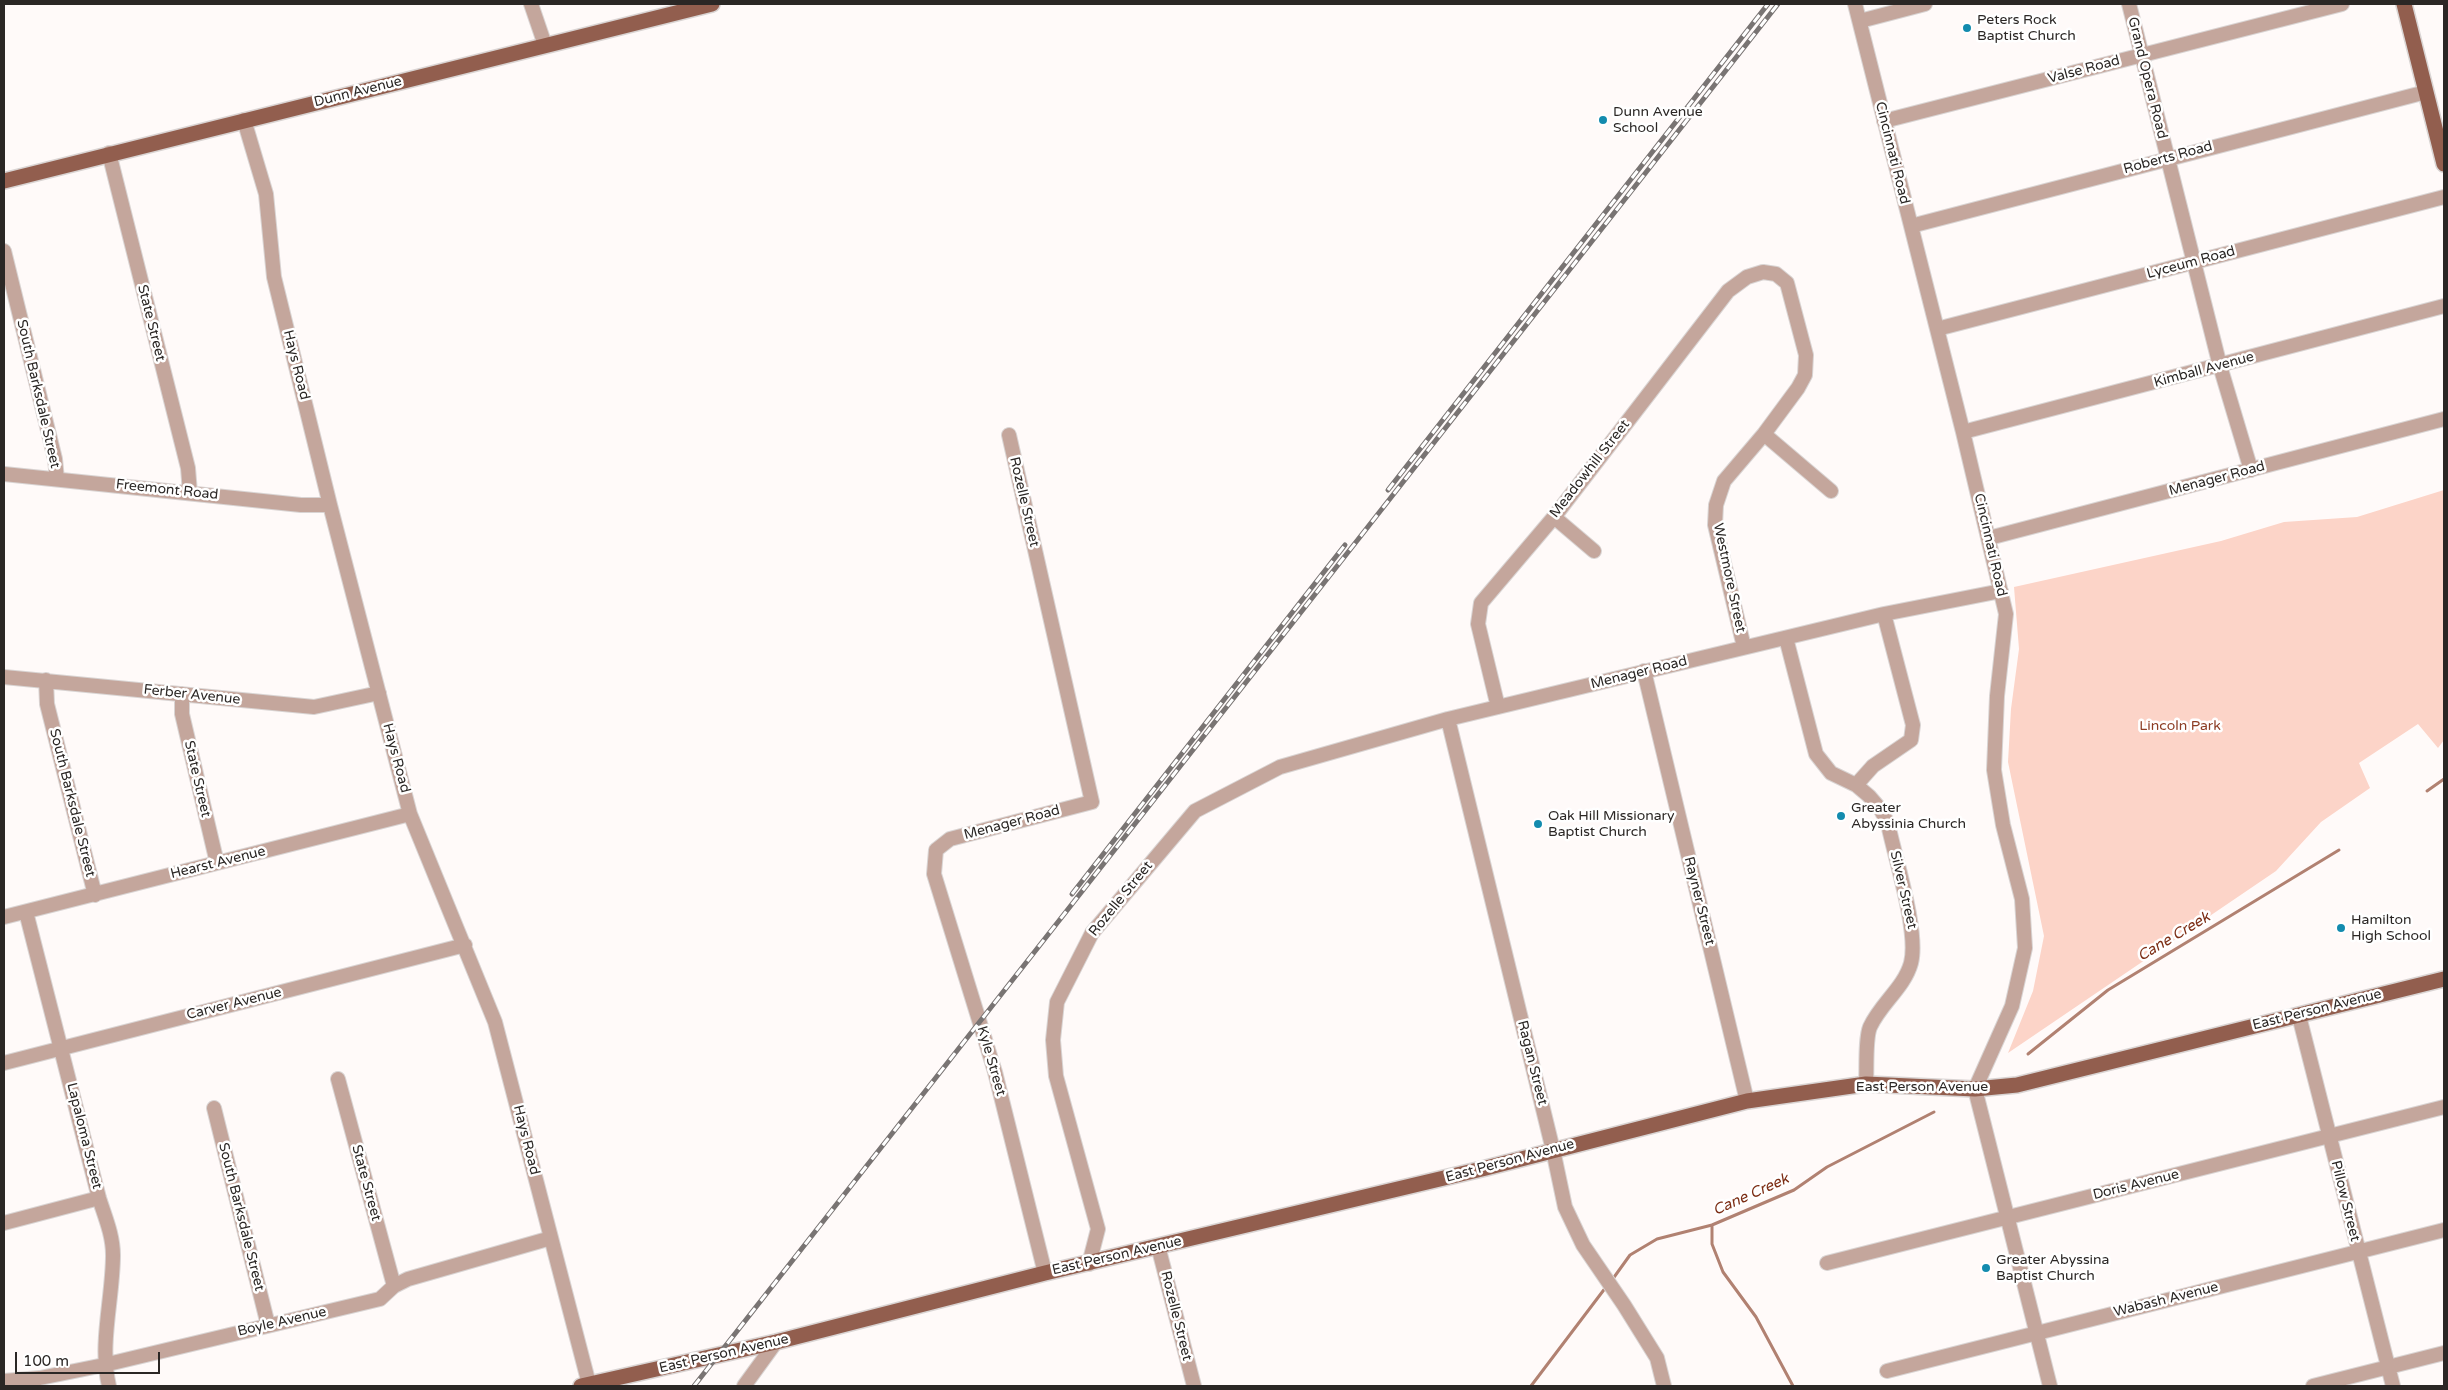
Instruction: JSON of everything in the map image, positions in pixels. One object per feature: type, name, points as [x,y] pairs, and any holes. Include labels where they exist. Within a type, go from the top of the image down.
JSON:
[{"type":"main road","name":"Dunn Avenue","points":[[4,181],[109,153],[712,4]]},
{"type":"main road","points":[[2404,4],[2444,164]]},
{"type":"main road","name":"East Person Avenue","points":[[585,1385],[776,1342],[1045,1273],[1486,1168],[1747,1101],[1866,1084],[1975,1089],[2017,1085],[2444,979]]},
{"type":"street","points":[[531,4],[545,45]]},
{"type":"street","name":"Cincinnati Road","points":[[1855,4],[1964,432],[2006,614],[1997,696],[1994,770],[2003,825],[2022,899],[2025,948],[2012,1006],[1975,1089]]},
{"type":"street","points":[[1860,21],[1925,4]]},
{"type":"street","name":"Grand Opera Road","points":[[2129,4],[2220,366],[2251,470]]},
{"type":"street","name":"Valse Road","points":[[1884,121],[2342,4]]},
{"type":"street","name":"Roberts Road","points":[[1911,226],[2426,92]]},
{"type":"street","name":"Hays Road","points":[[244,120],[266,194],[274,277],[330,505],[410,814],[496,1022],[551,1238],[585,1385]]},
{"type":"street","name":"State Street","points":[[109,153],[188,468],[190,493]]},
{"type":"street","name":"Lyceum Road","points":[[1937,329],[2444,197]]},
{"type":"street","name":"South Barksdale Street","points":[[4,251],[55,459],[57,479]]},
{"type":"street","name":"Meadowhill Street","points":[[1498,707],[1478,624],[1481,604],[1554,517],[1728,291],[1747,277],[1763,272],[1776,274]]},
{"type":"street","name":"Westmore Street","points":[[1744,647],[1716,526],[1716,505],[1724,481],[1764,434],[1798,388],[1805,374],[1806,355],[1788,283],[1776,274]]},
{"type":"street","name":"Kimball Avenue","points":[[1964,432],[2444,306]]},
{"type":"street","name":"Menager Road","points":[[1989,538],[2444,419]]},
{"type":"street","points":[[1764,434],[1831,491]]},
{"type":"street","name":"Rozelle Street","points":[[1009,435],[1092,802]]},
{"type":"street","name":"Freemont Road","points":[[4,474],[302,505],[330,505]]},
{"type":"street","points":[[1554,517],[1594,551]]},
{"type":"street","name":"Menager Road","points":[[1280,767],[1448,719],[1644,671],[1884,614],[2001,592]]},
{"type":"street","points":[[1856,785],[1873,766],[1911,740],[1913,725],[1884,614]]},
{"type":"street","name":"Silver Street","points":[[1786,638],[1816,754],[1831,773],[1856,785],[1881,810],[1888,824],[1914,939],[1911,962],[1904,981],[1882,1008],[1870,1028],[1866,1084]]},
{"type":"street","name":"Rayner Street","points":[[1644,671],[1747,1101]]},
{"type":"street","name":"Ferber Avenue","points":[[4,677],[314,707],[379,693]]},
{"type":"street","name":"South Barksdale Street","points":[[46,680],[47,704],[95,895]]},
{"type":"street","name":"State Street","points":[[182,694],[182,714],[217,863]]},
{"type":"street","name":"Ragan Street","points":[[1448,719],[1553,1150],[1565,1207],[1583,1246],[1626,1308],[1657,1358],[1664,1386]]},
{"type":"street","name":"Rozelle Street","points":[[1089,1264],[1098,1229],[1056,1076],[1053,1040],[1057,1002],[1092,933],[1195,810],[1280,767]]},
{"type":"street","name":"Menager Road","points":[[936,850],[950,839],[1092,802]]},
{"type":"street","name":"Hearst Avenue","points":[[26,912],[410,814]]},
{"type":"street","name":"Kyle Street","points":[[936,850],[934,874],[995,1072],[1045,1273]]},
{"type":"street","points":[[4,917],[26,912]]},
{"type":"street","name":"Lapaloma Street","points":[[26,912],[99,1198],[110,1232],[113,1253],[104,1365],[109,1386]]},
{"type":"street","name":"Carver Avenue","points":[[4,1063],[465,944]]},
{"type":"street","name":"Pillow Street","points":[[2299,1016],[2393,1386]]},
{"type":"street","name":"State Street","points":[[338,1079],[394,1286]]},
{"type":"street","points":[[1975,1089],[2050,1386]]},
{"type":"street","name":"Doris Avenue","points":[[1827,1263],[2444,1107]]},
{"type":"street","name":"South Barksdale Street","points":[[214,1108],[268,1325]]},
{"type":"street","points":[[4,1223],[99,1198]]},
{"type":"street","name":"Wabash Avenue","points":[[1887,1371],[2444,1230]]},
{"type":"street","name":"Boyle Avenue","points":[[4,1381],[40,1378],[104,1365],[380,1299],[394,1286],[408,1279],[551,1238]]},
{"type":"street","name":"Rozelle Street","points":[[1158,1246],[1194,1386]]},
{"type":"street","points":[[744,1386],[776,1342]]},
{"type":"street","points":[[2313,1386],[2444,1353]]},
{"type":"green space","name":"Lincoln Park","points":[[2444,490],[2444,740],[2438,748],[2418,724],[2359,763],[2370,788],[2321,822],[2276,871],[2008,1053],[2033,991],[2044,936],[2008,762],[2011,709],[2019,649],[2014,587],[2221,541],[2284,522],[2357,517]]},
{"type":"waterway","name":"Cane Creek","points":[[2427,791],[2444,779]]},
{"type":"waterway","name":"Cane Creek","points":[[2028,1054],[2108,990],[2339,850]]},
{"type":"waterway","name":"Cane Creek","points":[[1793,1386],[1756,1317],[1723,1272],[1712,1244],[1712,1225],[1794,1190],[1827,1167],[1934,1112]]},
{"type":"waterway","points":[[1612,1280],[1630,1255],[1657,1239],[1712,1225]]},
{"type":"waterway","points":[[1531,1386],[1606,1287]]},
{"type":"railway","points":[[1388,490],[1768,4]]},
{"type":"railway","points":[[694,1386],[1778,4]]},
{"type":"railway","points":[[1072,894],[1345,545]]},
{"type":"place","name":"Peters Rock Baptist Church","points":[[1967,28]]},
{"type":"place","name":"Dunn Avenue School","points":[[1603,120]]},
{"type":"place","name":"Greater Abyssinia Church","points":[[1841,816]]},
{"type":"place","name":"Oak Hill Missionary Baptist Church","points":[[1538,824]]},
{"type":"place","name":"Hamilton High School","points":[[2341,928]]},
{"type":"place","name":"Greater Abyssina Baptist Church","points":[[1986,1268]]}]
